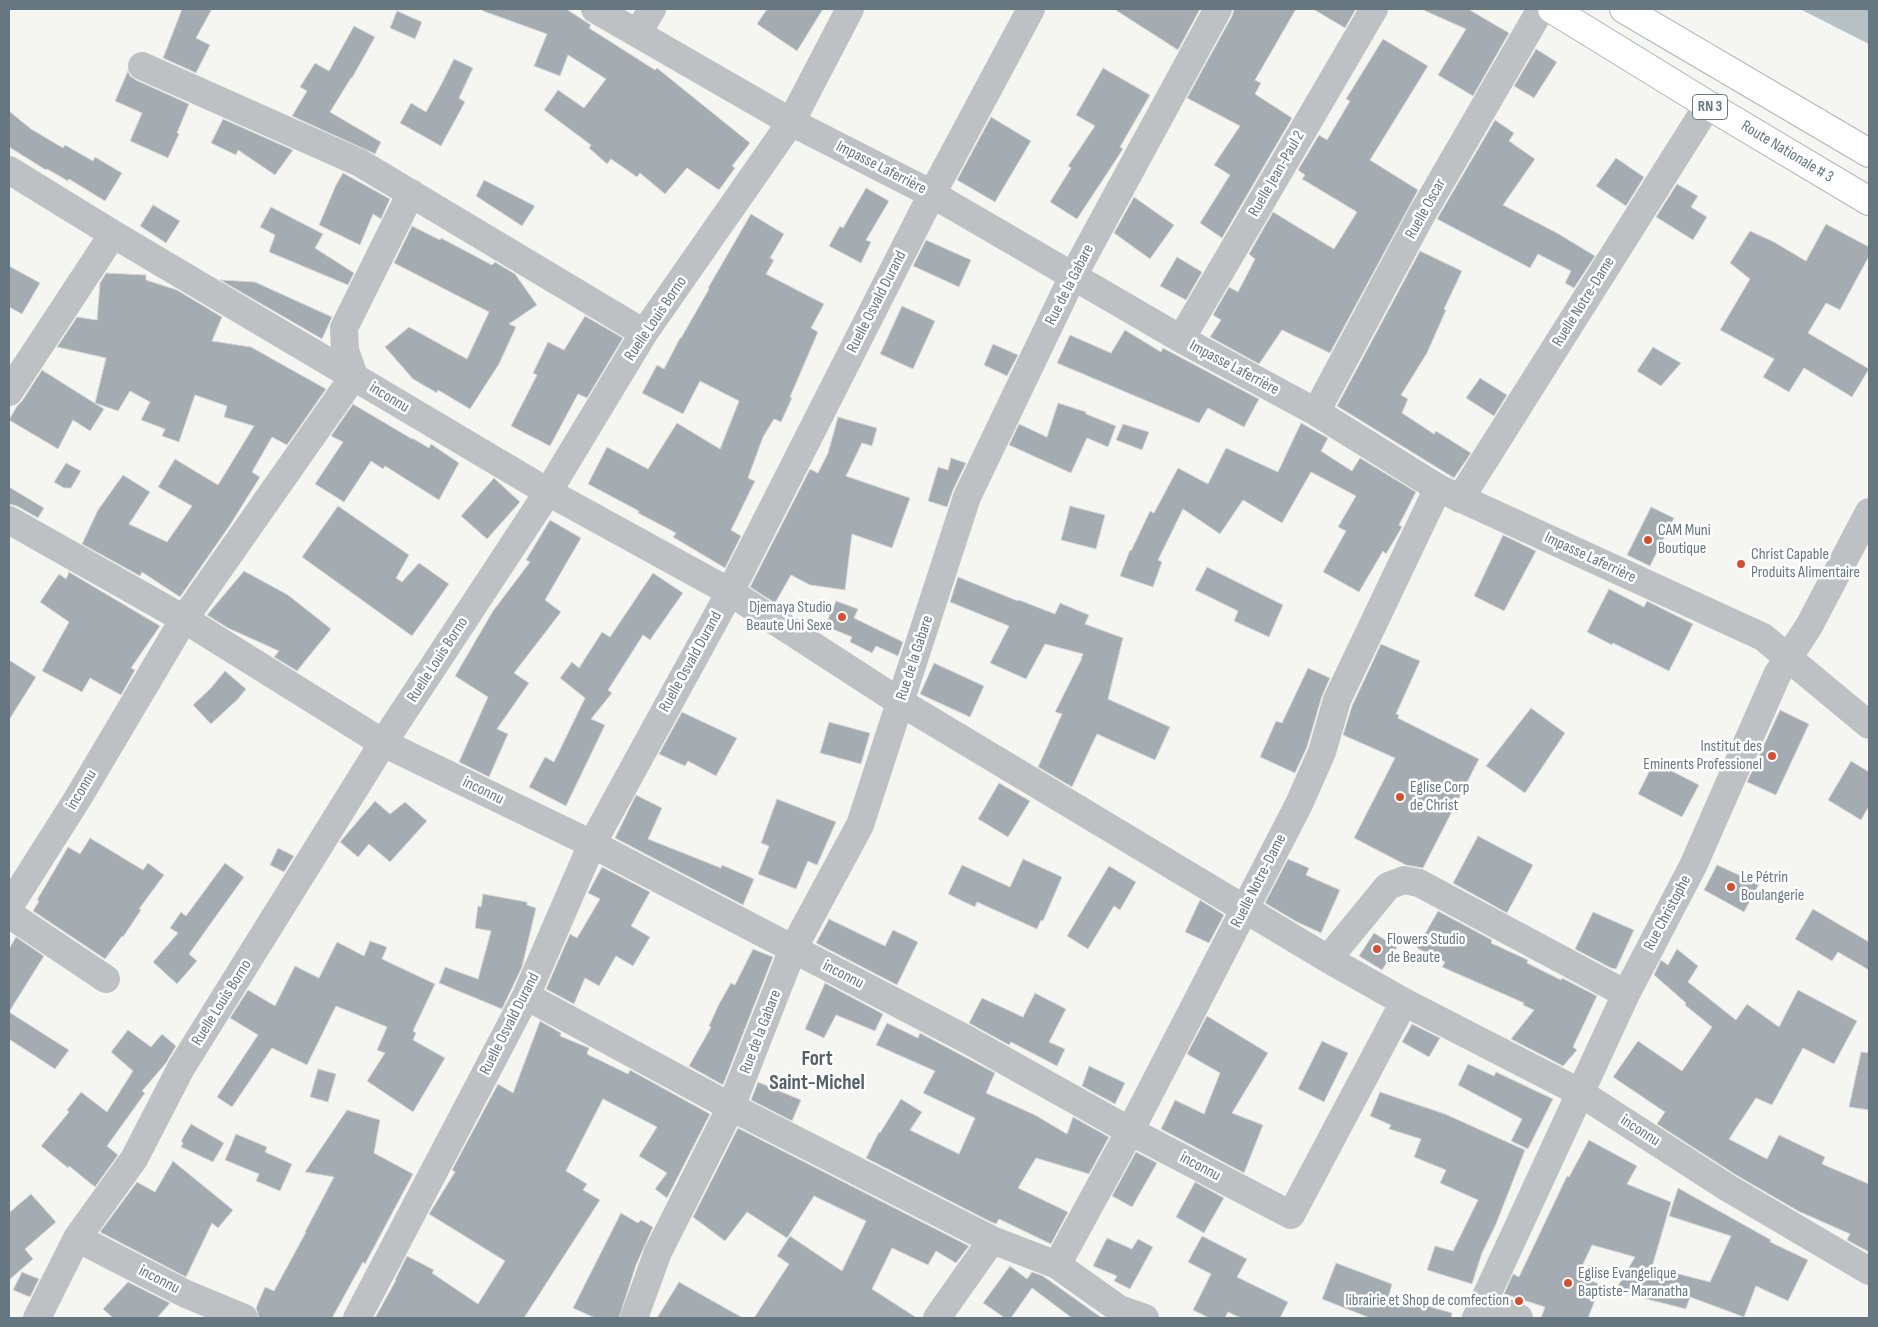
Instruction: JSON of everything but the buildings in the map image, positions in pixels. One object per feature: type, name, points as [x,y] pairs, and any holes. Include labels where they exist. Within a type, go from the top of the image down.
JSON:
[{"type":"main road","name":"Route Nationale # 3","points":[[1552,9],[1869,201]]},
{"type":"main road","name":"RN 3","points":[[1624,9],[1869,153]]},
{"type":"street","name":"Impasse Laferrière","points":[[595,9],[791,122],[932,194],[1181,339],[1316,412],[1449,493],[1763,637],[1869,725]]},
{"type":"street","points":[[638,33],[652,9]]},
{"type":"street","name":"Ruelle Louis Borno","points":[[37,1318],[77,1238],[134,1159],[181,1068],[383,743],[548,492],[644,333],[791,122],[850,9]]},
{"type":"street","name":"Ruelle Osvald Durand","points":[[357,1318],[526,996],[592,844],[730,592],[932,194],[1031,9]]},
{"type":"street","name":"Rue de la Gabare","points":[[634,1318],[658,1252],[732,1107],[793,949],[860,825],[967,497],[1073,276],[1218,9]]},
{"type":"street","name":"Ruelle Jean-Paul 2","points":[[1181,339],[1374,9]]},
{"type":"street","name":"Ruelle Oscar","points":[[1316,412],[1422,214],[1541,9]]},
{"type":"street","points":[[142,66],[360,163],[644,333]]},
{"type":"street","name":"Ruelle Notre-Dame","points":[[1057,1265],[1130,1131],[1298,804],[1322,752],[1337,700],[1449,493],[1708,105]]},
{"type":"street","name":"inconnu","points":[[9,170],[113,234],[548,492],[730,592],[900,702],[1328,959],[1404,1002],[1579,1092],[1728,1188],[1869,1271]]},
{"type":"street","name":"inconnu","points":[[354,376],[345,350],[344,328],[411,193]]},
{"type":"street","points":[[9,392],[113,234]]},
{"type":"street","name":"inconnu","points":[[9,907],[78,798],[184,620],[354,376]]},
{"type":"street","name":"Rue Christophe","points":[[1480,1311],[1579,1092],[1626,994],[1693,866],[1777,675],[1786,658],[1809,626],[1869,512]]},
{"type":"street","name":"inconnu","points":[[9,520],[184,620],[383,743],[592,844],[966,1039],[1130,1131],[1290,1215],[1404,1002]]},
{"type":"street","points":[[1328,959],[1388,886],[1404,880],[1419,883],[1626,994]]},
{"type":"street","points":[[9,914],[106,979]]},
{"type":"street","points":[[526,996],[732,1107],[992,1240],[1057,1265],[1117,1314],[1145,1318]]},
{"type":"street","name":"inconnu","points":[[77,1238],[186,1294],[244,1318]]},
{"type":"street","points":[[937,1318],[992,1240]]},
{"type":"street","points":[[1480,1311],[1519,1318]]},
{"type":"shaded area","points":[[1800,9],[1869,9],[1869,44]]},
{"type":"place","name":"CAM Muni Boutique","points":[[1648,540]]},
{"type":"place","name":"Christ Capable Produits Alimentaire","points":[[1741,564]]},
{"type":"place","name":"Djemaya Studio Beaute Uni Sexe","points":[[842,617]]},
{"type":"place","name":"Institut des Eminents Professionel","points":[[1772,756]]},
{"type":"place","name":"Eglise Corp de Christ","points":[[1400,797]]},
{"type":"place","name":"Le Pétrin Boulangerie","points":[[1731,887]]},
{"type":"place","name":"Flowers Studio de Beaute","points":[[1377,949]]},
{"type":"place","name":"Eglise Evangelique Baptiste- Maranatha","points":[[1568,1283]]},
{"type":"place","name":"librairie et Shop de comfection","points":[[1519,1301]]},
{"type":"district","name":"Fort Saint-Michel","points":[[817,1072]]}]
